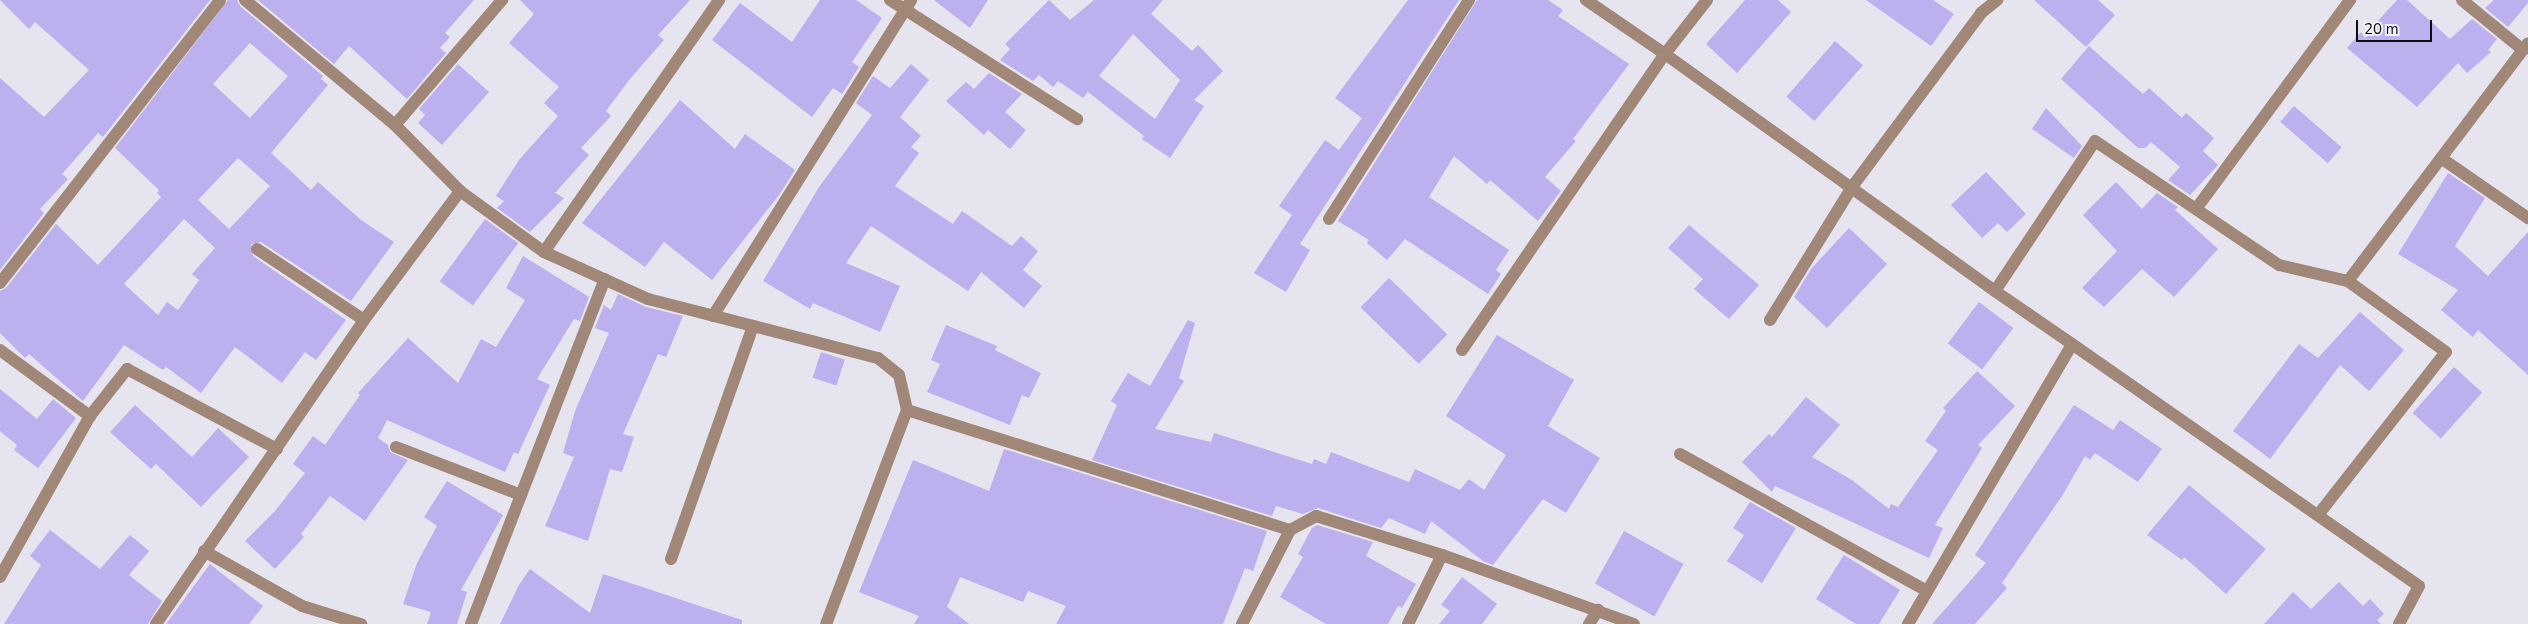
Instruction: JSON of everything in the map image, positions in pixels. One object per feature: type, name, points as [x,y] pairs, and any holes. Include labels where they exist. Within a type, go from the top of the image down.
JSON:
[{"type":"street","points":[[0,282],[220,0]]},
{"type":"street","points":[[246,0],[395,125],[460,191],[544,252],[648,299],[878,358],[899,375],[907,410],[826,624]]},
{"type":"street","points":[[395,125],[502,0]]},
{"type":"street","points":[[544,252],[719,0]]},
{"type":"street","points":[[890,0],[908,5],[1077,119]]},
{"type":"street","points":[[1329,218],[1469,0]]},
{"type":"street","points":[[1586,0],[1665,54],[1996,291],[2419,586],[2399,624]]},
{"type":"street","points":[[1462,350],[1665,54],[1707,0]]},
{"type":"street","points":[[1770,320],[1852,187],[1981,12],[1997,0]]},
{"type":"street","points":[[2196,209],[2350,0]]},
{"type":"street","points":[[2348,281],[2525,46],[2462,0]]},
{"type":"street","points":[[713,316],[908,5]]},
{"type":"street","points":[[1996,291],[2095,141],[2279,265],[2348,281],[2446,352],[2318,515]]},
{"type":"street","points":[[2440,158],[2528,218]]},
{"type":"street","points":[[156,624],[204,551],[277,449],[364,320],[460,191]]},
{"type":"street","points":[[257,249],[364,320]]},
{"type":"street","points":[[471,624],[604,279]]},
{"type":"street","points":[[671,559],[752,326]]},
{"type":"street","points":[[1908,624],[2072,344]]},
{"type":"street","points":[[0,350],[90,416]]},
{"type":"street","points":[[0,577],[90,416],[127,369],[277,449]]},
{"type":"street","points":[[907,410],[1290,530]]},
{"type":"street","points":[[396,447],[521,495]]},
{"type":"street","points":[[1680,454],[1928,591]]},
{"type":"street","points":[[1242,624],[1290,530],[1316,516],[1442,555],[1634,624]]},
{"type":"street","points":[[204,551],[302,606],[361,624]]},
{"type":"street","points":[[1408,624],[1442,555]]},
{"type":"street","points":[[1589,624],[1598,610]]},
{"type":"building","points":[[0,0],[210,0],[103,137],[98,133],[62,174],[68,179],[40,209],[44,213],[0,270],[0,78],[44,117],[89,70],[35,22],[29,29]]},
{"type":"building","points":[[228,0],[237,0],[240,6],[323,76],[321,79],[328,85],[271,153],[311,190],[318,182],[361,220],[394,242],[351,301],[261,242],[251,244],[253,256],[346,320],[316,360],[305,352],[282,383],[235,347],[201,393],[166,367],[163,370],[124,345],[83,401],[29,354],[25,358],[0,333],[0,291],[6,288],[56,224],[98,265],[161,197],[157,193],[159,190],[115,148]],"holes":[[[250,43],[288,76],[250,118],[213,84]],[[238,158],[270,186],[229,229],[198,200]],[[184,219],[215,248],[192,274],[199,280],[178,310],[167,302],[158,315],[124,284]]]},
{"type":"building","points":[[258,0],[474,0],[445,33],[450,37],[440,48],[446,53],[407,99],[349,46],[334,64]]},
{"type":"building","points":[[520,0],[690,0],[658,35],[664,40],[629,80],[606,111],[611,116],[581,148],[589,155],[555,193],[564,198],[530,232],[497,208],[504,201],[496,196],[519,160],[558,116],[544,103],[559,87],[509,43],[534,14]]},
{"type":"building","points":[[820,0],[856,0],[882,18],[852,62],[859,67],[842,94],[833,88],[812,117],[712,40],[740,3],[792,42]]},
{"type":"building","points":[[934,0],[988,0],[970,28]]},
{"type":"building","points":[[1049,0],[1070,20],[1094,0],[1163,0],[1151,14],[1192,51],[1198,45],[1223,71],[1194,100],[1204,106],[1170,158],[1142,139],[1144,136],[1088,92],[1083,98],[1058,81],[1053,87],[1039,75],[1033,81],[1000,60],[1010,49],[1005,44]],"holes":[[[1133,34],[1180,80],[1155,119],[1099,76]]]},
{"type":"building","points":[[1408,0],[1459,0],[1300,244],[1310,250],[1286,292],[1254,273],[1292,215],[1279,206],[1325,140],[1339,150],[1362,118],[1335,98]]},
{"type":"building","points":[[1477,0],[1548,0],[1563,10],[1558,16],[1629,64],[1573,139],[1576,141],[1545,177],[1561,191],[1538,221],[1490,180],[1487,184],[1454,156],[1429,197],[1509,250],[1496,270],[1501,274],[1488,294],[1405,239],[1387,260],[1367,243],[1369,240],[1338,221]]},
{"type":"building","points":[[1745,0],[1778,0],[1791,12],[1737,73],[1706,44]]},
{"type":"building","points":[[1866,0],[1933,0],[1954,14],[1931,46]]},
{"type":"building","points":[[2034,0],[2098,0],[2115,15],[2086,47]]},
{"type":"building","points":[[2397,0],[2407,0],[2450,39],[2472,19],[2497,39],[2488,50],[2491,52],[2467,73],[2458,63],[2417,107],[2347,48],[2361,32],[2364,36]]},
{"type":"building","points":[[2494,0],[2528,0],[2528,3],[2508,27],[2485,8]]},
{"type":"building","points":[[1835,41],[1863,65],[1814,121],[1786,97]]},
{"type":"building","points":[[2089,46],[2143,94],[2149,88],[2182,118],[2186,113],[2214,138],[2203,151],[2218,165],[2190,195],[2168,180],[2180,167],[2151,142],[2145,148],[2138,148],[2061,79]]},
{"type":"building","points":[[458,64],[489,92],[442,145],[418,123],[425,115],[419,109]]},
{"type":"building","points":[[911,64],[929,80],[900,117],[921,136],[911,147],[919,153],[895,186],[953,224],[962,211],[1012,246],[1021,236],[1038,251],[1023,270],[1042,286],[1024,308],[981,272],[968,291],[871,226],[846,263],[900,286],[880,332],[813,303],[810,309],[763,281],[819,187],[872,115],[856,103],[873,76],[890,88]]},
{"type":"building","points":[[989,73],[1022,94],[1005,112],[1026,130],[1010,149],[988,130],[984,135],[946,101],[966,82],[974,89]]},
{"type":"building","points":[[680,100],[735,149],[745,134],[795,170],[779,195],[712,280],[664,242],[645,267],[582,223]]},
{"type":"building","points":[[2294,106],[2342,147],[2328,163],[2280,122]]},
{"type":"building","points":[[2046,108],[2082,146],[2074,158],[2032,129]]},
{"type":"building","points":[[1986,172],[2026,214],[2007,232],[1998,223],[1982,238],[1951,205]]},
{"type":"building","points":[[2448,173],[2485,198],[2455,246],[2488,276],[2528,232],[2528,375],[2478,330],[2473,337],[2441,310],[2458,290],[2398,254]]},
{"type":"building","points":[[2116,182],[2142,209],[2157,193],[2178,207],[2175,210],[2218,249],[2174,297],[2142,269],[2104,307],[2082,288],[2117,251],[2083,215]]},
{"type":"building","points":[[485,219],[518,243],[473,305],[440,281]]},
{"type":"building","points":[[1689,225],[1759,285],[1729,319],[1694,289],[1703,279],[1668,248]]},
{"type":"building","points":[[1849,228],[1887,264],[1827,328],[1794,297],[1811,269]]},
{"type":"building","points":[[523,256],[589,297],[580,321],[574,319],[537,379],[550,385],[518,454],[514,452],[505,472],[387,420],[378,438],[388,445],[390,452],[408,460],[365,521],[330,496],[301,534],[304,537],[275,569],[245,541],[275,511],[305,473],[293,464],[313,436],[325,445],[360,395],[358,393],[408,338],[458,383],[481,339],[496,347],[525,300],[506,288]]},
{"type":"building","points":[[1389,278],[1447,334],[1419,364],[1361,307]]},
{"type":"building","points":[[618,294],[646,307],[683,316],[666,357],[658,354],[623,434],[634,437],[622,472],[610,469],[588,541],[545,526],[574,457],[563,453],[575,411],[609,333],[595,328],[604,305],[611,310]]},
{"type":"building","points":[[1979,302],[2013,328],[1982,369],[1948,344]]},
{"type":"building","points":[[2360,312],[2404,350],[2369,391],[2340,365],[2270,459],[2233,431],[2299,344],[2318,358]]},
{"type":"building","points":[[1188,320],[1195,323],[1179,378],[1184,381],[1155,429],[1211,442],[1214,433],[1312,464],[1314,459],[1326,464],[1331,452],[1409,482],[1415,469],[1460,490],[1469,479],[1484,490],[1506,455],[1446,416],[1497,335],[1574,380],[1548,426],[1600,458],[1566,513],[1543,499],[1493,565],[1483,561],[1431,521],[1425,534],[1389,518],[1381,528],[1318,508],[1303,514],[1276,506],[1272,516],[1092,460],[1117,405],[1111,401],[1128,373],[1150,386]]},
{"type":"building","points":[[946,325],[997,346],[995,350],[1041,373],[1029,398],[1022,395],[1010,425],[927,392],[940,364],[931,360]]},
{"type":"building","points":[[821,352],[845,360],[836,385],[813,378]]},
{"type":"building","points":[[2454,367],[2482,392],[2441,439],[2413,413]]},
{"type":"building","points":[[1977,371],[2015,406],[1978,445],[1982,448],[1935,525],[1943,528],[1929,558],[1775,486],[1772,492],[1742,462],[1769,434],[1772,437],[1806,397],[1840,425],[1812,457],[1852,480],[1889,509],[1891,504],[1898,507],[1938,450],[1925,441],[1946,411],[1943,408]]},
{"type":"building","points":[[0,389],[37,419],[53,399],[76,418],[38,468],[14,450],[17,445],[0,431]]},
{"type":"building","points":[[135,405],[192,457],[218,428],[249,457],[201,507],[156,464],[151,469],[110,432]]},
{"type":"building","points":[[2074,405],[2113,430],[2120,420],[2162,449],[2138,482],[2095,453],[2090,460],[2085,456],[2062,496],[2002,583],[2007,588],[1975,624],[1932,624],[1986,563],[1975,555]]},
{"type":"building","points":[[1004,449],[1267,531],[1253,571],[1245,568],[1223,624],[1056,624],[1066,606],[1028,591],[1023,602],[960,577],[947,607],[969,624],[914,624],[919,616],[859,592],[913,460],[989,491]]},
{"type":"building","points":[[447,481],[503,515],[461,590],[467,592],[457,624],[427,624],[431,612],[403,604],[417,563],[437,526],[424,517]]},
{"type":"building","points":[[2189,485],[2266,549],[2226,594],[2184,557],[2182,560],[2147,535]]},
{"type":"building","points":[[1750,502],[1796,528],[1762,583],[1727,561],[1744,535],[1733,528]]},
{"type":"building","points":[[1317,525],[1373,542],[1366,556],[1416,584],[1402,608],[1398,606],[1388,624],[1326,624],[1280,597],[1303,557],[1298,554],[1312,528]]},
{"type":"building","points":[[50,530],[100,569],[130,535],[149,551],[129,575],[162,601],[148,624],[4,624],[41,565],[30,556]]},
{"type":"building","points":[[1624,531],[1683,564],[1654,616],[1595,583]]},
{"type":"building","points":[[1844,555],[1900,590],[1879,624],[1856,624],[1816,599]]},
{"type":"building","points":[[210,564],[263,606],[249,624],[166,624]]},
{"type":"building","points":[[530,569],[590,613],[603,574],[742,620],[742,624],[500,624],[519,585]]},
{"type":"building","points":[[1462,577],[1497,604],[1482,624],[1439,624],[1450,611],[1441,605]]},
{"type":"building","points":[[2339,582],[2363,606],[2370,599],[2384,614],[2377,620],[2381,624],[2264,624],[2293,592],[2311,609]]}]
